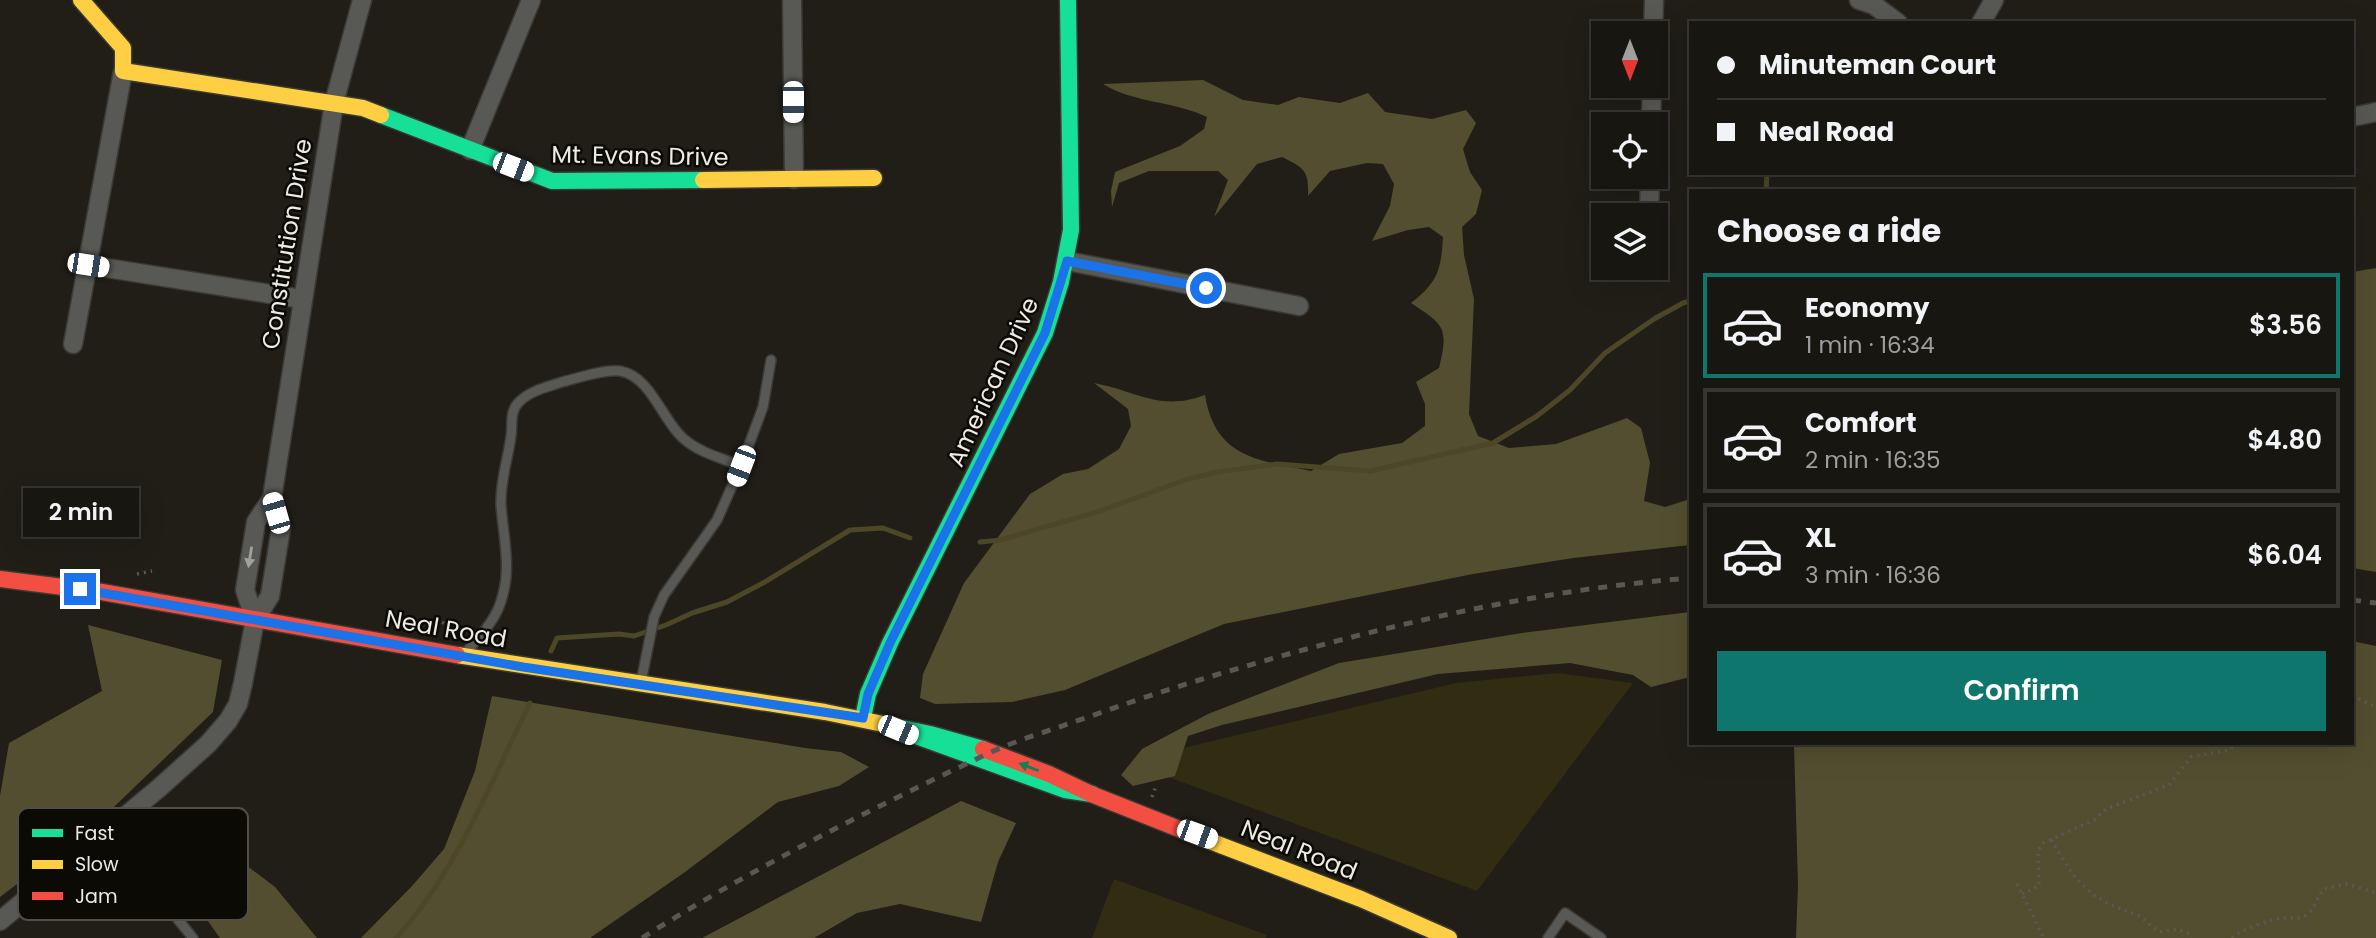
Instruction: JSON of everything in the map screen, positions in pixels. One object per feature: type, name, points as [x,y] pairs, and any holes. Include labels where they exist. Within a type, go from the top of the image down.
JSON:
[{"type":"street","points":[[73,344],[123,71],[123,48],[81,0]]},
{"type":"street","name":"Constitution Drive","points":[[255,620],[245,590],[256,522],[272,498],[334,103],[362,0]]},
{"type":"street","points":[[470,150],[531,0]]},
{"type":"street","points":[[793,0],[794,179]]},
{"type":"street","name":"American Drive","points":[[863,718],[868,694],[890,643],[1045,333],[1067,261],[1071,210],[1068,0]]},
{"type":"street","points":[[1653,21],[1654,0]]},
{"type":"street","points":[[1859,0],[1874,5],[1895,21]]},
{"type":"street","points":[[1982,21],[1994,0]]},
{"type":"street","name":"Mt. Evans Drive","points":[[123,71],[363,108],[552,181],[874,178]]},
{"type":"street","points":[[2354,117],[2376,112]]},
{"type":"street","points":[[1067,261],[1299,306]]},
{"type":"street","points":[[88,265],[302,299]]},
{"type":"street","name":"Constitution Drive","points":[[255,620],[270,596],[281,528],[272,498]]},
{"type":"street","name":"Neal Road","points":[[0,579],[58,585],[463,655],[863,718],[914,729],[1070,783],[1407,918],[1449,938]]},
{"type":"street","points":[[135,808],[208,744],[228,720],[238,704],[255,620]]},
{"type":"street","points":[[0,921],[18,906]]},
{"type":"lane","points":[[641,684],[654,617],[664,595],[717,520],[763,407],[771,360]]},
{"type":"lane","points":[[463,655],[498,613],[504,592],[506,564],[501,490],[512,414],[517,404],[528,394],[583,376],[620,371],[635,378],[652,395],[688,443],[741,466]]},
{"type":"lane","points":[[1548,938],[1565,913],[1601,938]]},
{"type":"lane","points":[[178,920],[193,938]]},
{"type":"path","points":[[2354,699],[2357,698],[2376,707]]},
{"type":"path","points":[[2022,894],[2039,886],[2038,851],[2043,843],[2094,820],[2106,809],[2169,785],[2191,757],[2230,750],[2236,745]]},
{"type":"path","points":[[2051,840],[2067,867],[2092,894],[2110,905],[2140,916],[2160,932],[2178,929],[2190,934],[2191,938]]},
{"type":"path","points":[[2018,884],[2044,938]]},
{"type":"path","points":[[2232,938],[2244,929],[2258,926],[2268,920],[2307,915],[2324,889],[2347,884],[2376,893]]},
{"type":"shaded area","points":[[1203,80],[1243,100],[1278,105],[1299,97],[1340,103],[1368,93],[1385,112],[1432,119],[1466,110],[1476,123],[1463,149],[1470,172],[1482,190],[1476,214],[1462,227],[1464,255],[1474,299],[1469,414],[1478,436],[1509,448],[1556,444],[1627,418],[1641,428],[1650,463],[1644,501],[1665,507],[1689,499],[1689,545],[1573,558],[1473,574],[1224,624],[1065,690],[1012,702],[935,704],[920,698],[923,674],[964,583],[1030,494],[1063,474],[1088,469],[1119,449],[1131,426],[1128,409],[1094,383],[1161,401],[1189,400],[1205,395],[1210,416],[1218,432],[1229,444],[1257,459],[1311,471],[1339,454],[1402,443],[1425,426],[1425,404],[1416,382],[1439,368],[1443,335],[1437,322],[1411,303],[1427,288],[1436,274],[1443,237],[1429,227],[1372,241],[1390,206],[1394,184],[1383,164],[1367,163],[1330,171],[1308,196],[1306,175],[1295,164],[1282,157],[1257,164],[1214,217],[1228,180],[1218,171],[1149,171],[1119,183],[1112,207],[1111,191],[1115,172],[1180,146],[1204,129],[1207,117],[1127,95],[1103,84]]},
{"type":"shaded area","points":[[2376,268],[2376,572],[2354,568],[2354,272]]},
{"type":"shaded area","points":[[1689,612],[1689,677],[1651,687],[1633,675],[1570,663],[1438,674],[1222,725],[1188,736],[1175,776],[1133,786],[1121,775],[1142,749],[1208,714],[1339,663],[1522,633]]},
{"type":"shaded area","points":[[88,625],[222,660],[213,712],[113,808],[18,808],[18,883],[0,897],[0,796],[9,743],[102,691]]},
{"type":"shaded area","points":[[2354,641],[2376,646],[2376,938],[1796,938],[1798,885],[1794,745],[2354,745]]},
{"type":"shaded area","points":[[1557,673],[1633,683],[1477,891],[1160,774],[1162,753],[1456,683]]},
{"type":"shaded area","points":[[492,696],[841,752],[869,767],[839,786],[778,802],[685,872],[590,938],[361,938],[444,849],[475,771]]},
{"type":"shaded area","points":[[961,801],[1016,823],[998,862],[981,922],[900,904],[857,913],[814,938],[702,938]]},
{"type":"shaded area","points":[[248,867],[275,887],[317,938],[220,938],[207,920],[248,920]]},
{"type":"shaded area","points":[[1114,879],[1267,935],[1266,938],[1092,938]]},
{"type":"waterway","points":[[1766,189],[1767,175]]},
{"type":"waterway","points":[[980,542],[1000,540],[1097,512],[1185,480],[1218,472],[1277,464],[1370,471],[1493,443],[1537,416],[1570,390],[1605,353],[1654,319],[1689,301]]},
{"type":"waterway","points":[[551,651],[557,638],[619,634],[634,636],[727,602],[850,530],[883,528],[910,538]]},
{"type":"waterway","points":[[396,938],[437,885],[454,856],[530,703]]},
{"type":"railway","points":[[642,938],[769,863],[945,774],[1009,745],[1132,702],[1318,646],[1441,616],[1565,593],[1689,578]]},
{"type":"railway","points":[[2354,600],[2376,603]]},
{"type":"traffic: fast","points":[[863,718],[868,694],[890,643],[1045,333],[1061,282],[1071,230],[1068,0]]},
{"type":"traffic: fast","points":[[381,115],[552,181],[703,180]]},
{"type":"traffic: fast","points":[[983,749],[883,724],[1065,790],[1092,794]]},
{"type":"traffic: slow","points":[[81,0],[123,48],[123,71],[363,108],[381,115]]},
{"type":"traffic: slow","points":[[703,180],[874,178]]},
{"type":"traffic: slow","points":[[457,655],[825,712],[883,724]]},
{"type":"traffic: slow","points":[[1207,840],[1361,899],[1449,938]]},
{"type":"traffic: jam","points":[[0,579],[102,592],[457,655]]},
{"type":"traffic: jam","points":[[983,749],[1207,840]]},
{"type":"route","points":[[80,589],[523,667],[863,718],[868,694],[890,643],[1045,333],[1067,261],[1206,288]]}]
